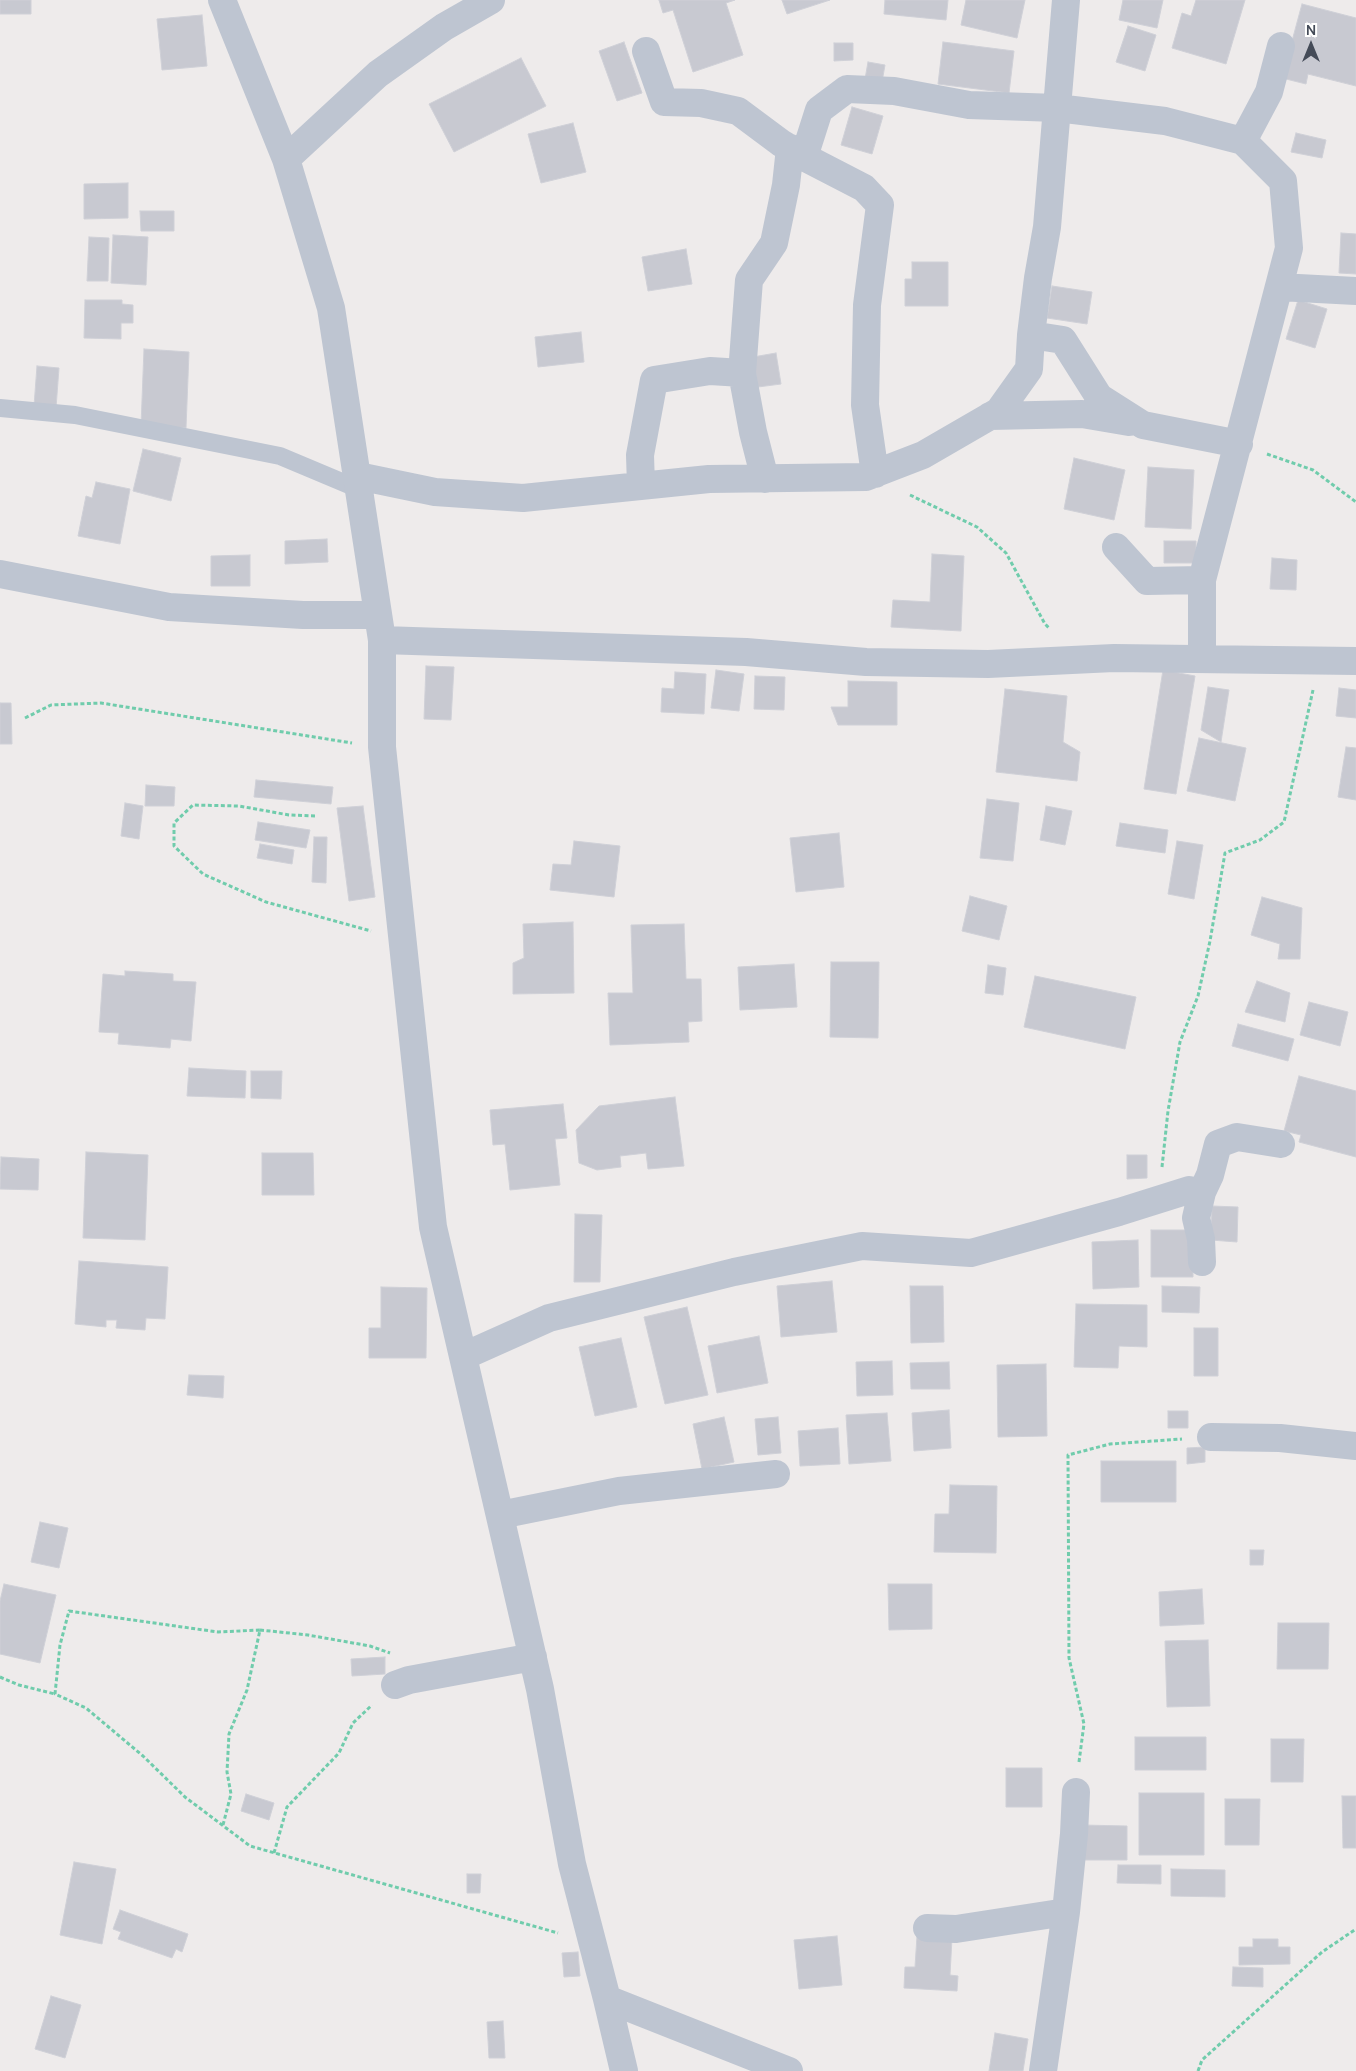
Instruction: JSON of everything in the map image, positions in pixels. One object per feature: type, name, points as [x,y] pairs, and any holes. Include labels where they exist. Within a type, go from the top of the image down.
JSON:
[{"type":"street","points":[[222,0],[286,159],[331,308],[380,627],[382,747],[433,1227],[533,1658],[572,1864],[624,2071]]},
{"type":"street","points":[[286,159],[378,74],[444,28],[491,0]]},
{"type":"street","points":[[359,483],[435,492],[523,498],[709,479],[866,478],[923,455],[998,412],[1029,369],[1030,336],[1047,227],[1066,0]]},
{"type":"street","points":[[1243,141],[1269,92],[1281,46]]},
{"type":"street","points":[[646,51],[664,102],[701,104],[738,111],[797,152],[864,188],[880,205],[867,305],[865,405],[875,474]]},
{"type":"street","points":[[765,478],[753,432],[742,373],[749,280],[774,243],[786,185],[797,152],[820,110],[847,89],[894,91],[969,105],[1056,108],[1164,121],[1243,141],[1283,181],[1289,248],[1202,580],[1202,658]]},
{"type":"street","points":[[1279,287],[1356,291]]},
{"type":"street","points":[[1030,336],[1063,340],[1099,397],[1143,425]]},
{"type":"street","points":[[641,486],[640,455],[654,380],[710,371],[742,373]]},
{"type":"street","points":[[990,416],[1082,414],[1239,444]]},
{"type":"street","points":[[1116,547],[1147,581],[1202,580]]},
{"type":"street","points":[[0,574],[169,607],[303,615],[380,627],[866,662],[988,664],[1085,659],[1202,658],[1356,661]]},
{"type":"street","points":[[1202,1262],[1201,1239],[1196,1218],[1202,1192],[1210,1175],[1218,1144],[1237,1136],[1281,1144]]},
{"type":"street","points":[[464,1356],[549,1318],[734,1272],[862,1246],[971,1253],[1189,1190],[1202,1192]]},
{"type":"street","points":[[1211,1437],[1280,1438],[1356,1446]]},
{"type":"street","points":[[500,1515],[619,1492],[776,1474]]},
{"type":"street","points":[[395,1685],[409,1680],[533,1658]]},
{"type":"street","points":[[1043,2071],[1066,1912],[1076,1792]]},
{"type":"street","points":[[928,1928],[956,1929],[1066,1912]]},
{"type":"street","points":[[607,1999],[789,2071]]},
{"type":"lane","points":[[0,408],[75,415],[280,456],[359,483]]},
{"type":"path","points":[[1239,444],[1313,470],[1356,502]]},
{"type":"path","points":[[875,474],[914,498],[977,527],[1006,553],[1045,624],[1085,659]]},
{"type":"path","points":[[1167,1197],[1161,1170],[1168,1111],[1180,1042],[1198,996],[1210,941],[1225,852],[1260,840],[1284,822],[1320,660]]},
{"type":"path","points":[[25,718],[51,705],[101,703],[302,736],[382,747]]},
{"type":"path","points":[[316,816],[239,806],[193,805],[174,823],[174,846],[203,874],[266,902],[403,940]]},
{"type":"path","points":[[1076,1792],[1084,1724],[1069,1658],[1068,1455],[1110,1444],[1211,1437]]},
{"type":"path","points":[[55,1694],[60,1645],[69,1610],[218,1632],[260,1630],[335,1640],[370,1646],[392,1654],[395,1685],[353,1723],[339,1753],[287,1807],[274,1853]]},
{"type":"path","points":[[223,1825],[231,1794],[227,1772],[229,1734],[247,1690],[260,1630]]},
{"type":"path","points":[[0,1677],[19,1686],[55,1694],[86,1708],[144,1756],[185,1797],[250,1846],[592,1942]]},
{"type":"path","points":[[1198,2071],[1202,2060],[1322,1952],[1356,1929]]},
{"type":"building","points":[[0,0],[31,0],[31,14],[0,14]]},
{"type":"building","points":[[659,0],[735,0],[726,3],[743,55],[693,72],[673,10],[663,13]]},
{"type":"building","points":[[782,0],[830,0],[787,14]]},
{"type":"building","points":[[885,0],[948,0],[946,20],[884,14]]},
{"type":"building","points":[[966,0],[1025,0],[1017,38],[961,25]]},
{"type":"building","points":[[1123,0],[1163,0],[1157,28],[1119,20]]},
{"type":"building","points":[[1196,0],[1245,0],[1226,64],[1172,48],[1182,13],[1191,16]]},
{"type":"building","points":[[1302,4],[1356,18],[1356,86],[1308,74],[1306,84],[1282,78]]},
{"type":"building","points":[[202,15],[207,66],[162,70],[157,19]]},
{"type":"building","points":[[1128,26],[1156,35],[1145,71],[1116,62]]},
{"type":"building","points":[[624,42],[642,93],[617,101],[599,51]]},
{"type":"building","points":[[943,42],[1014,51],[1009,93],[938,84]]},
{"type":"building","points":[[834,43],[853,43],[853,60],[834,61]]},
{"type":"building","points":[[521,58],[546,106],[454,152],[429,104]]},
{"type":"building","points":[[868,62],[885,65],[882,82],[865,79]]},
{"type":"building","points":[[852,107],[883,116],[872,154],[841,145]]},
{"type":"building","points":[[573,123],[586,172],[541,183],[528,134]]},
{"type":"building","points":[[1296,133],[1326,140],[1322,158],[1291,152]]},
{"type":"building","points":[[128,183],[128,218],[84,219],[84,184]]},
{"type":"building","points":[[140,211],[174,211],[174,231],[141,231]]},
{"type":"building","points":[[1341,233],[1356,234],[1356,274],[1339,273]]},
{"type":"building","points":[[113,235],[148,237],[146,285],[111,283]]},
{"type":"building","points":[[89,237],[109,238],[108,281],[87,281]]},
{"type":"building","points":[[686,249],[692,284],[648,291],[642,257]]},
{"type":"building","points":[[912,262],[948,262],[948,306],[905,306],[905,279],[912,279]]},
{"type":"building","points":[[1052,286],[1092,292],[1087,324],[1047,318]]},
{"type":"building","points":[[85,300],[122,300],[122,304],[133,305],[133,323],[121,323],[121,339],[84,338]]},
{"type":"building","points":[[1298,300],[1327,309],[1315,348],[1286,339]]},
{"type":"building","points":[[581,332],[584,362],[538,367],[535,337]]},
{"type":"building","points":[[144,349],[189,352],[186,428],[141,426]]},
{"type":"building","points":[[776,353],[781,384],[758,387],[753,357]]},
{"type":"building","points":[[37,366],[59,368],[56,408],[34,406]]},
{"type":"building","points":[[143,449],[181,458],[171,501],[133,491]]},
{"type":"building","points":[[1074,458],[1125,470],[1114,520],[1064,509]]},
{"type":"building","points":[[1148,467],[1194,470],[1191,529],[1145,527]]},
{"type":"building","points":[[96,482],[130,489],[120,544],[78,536],[86,496],[92,498]]},
{"type":"building","points":[[327,539],[328,562],[285,564],[285,541]]},
{"type":"building","points":[[1164,541],[1196,541],[1196,563],[1164,563]]},
{"type":"building","points":[[932,554],[964,556],[961,631],[891,627],[893,600],[930,602]]},
{"type":"building","points":[[250,555],[250,586],[211,586],[211,556]]},
{"type":"building","points":[[1272,558],[1297,560],[1296,590],[1270,589]]},
{"type":"building","points":[[426,666],[454,667],[451,720],[424,719]]},
{"type":"building","points":[[716,670],[744,674],[739,711],[711,708]]},
{"type":"building","points":[[1163,670],[1195,676],[1176,794],[1144,789]]},
{"type":"building","points":[[675,672],[706,674],[704,714],[661,712],[662,688],[674,689]]},
{"type":"building","points":[[755,676],[785,677],[784,710],[754,709]]},
{"type":"building","points":[[848,681],[897,682],[897,725],[838,725],[831,707],[848,707]]},
{"type":"building","points":[[1208,687],[1229,690],[1221,742],[1201,730]]},
{"type":"building","points":[[1339,688],[1356,690],[1356,718],[1336,716]]},
{"type":"building","points":[[1005,689],[1067,696],[1063,742],[1080,752],[1077,781],[996,772]]},
{"type":"building","points":[[0,703],[11,703],[12,744],[0,744]]},
{"type":"building","points":[[1199,738],[1246,748],[1235,801],[1187,791]]},
{"type":"building","points":[[1346,747],[1356,748],[1356,800],[1338,797]]},
{"type":"building","points":[[256,780],[333,787],[331,804],[254,797]]},
{"type":"building","points":[[146,785],[175,787],[174,806],[145,806]]},
{"type":"building","points":[[987,799],[1019,803],[1013,861],[980,858]]},
{"type":"building","points":[[125,803],[143,806],[139,839],[121,836]]},
{"type":"building","points":[[363,806],[375,897],[349,901],[337,808]]},
{"type":"building","points":[[1046,806],[1072,811],[1065,845],[1040,840]]},
{"type":"building","points":[[258,822],[310,830],[306,848],[255,840]]},
{"type":"building","points":[[1120,823],[1168,830],[1165,853],[1116,846]]},
{"type":"building","points":[[839,833],[844,887],[796,892],[790,838]]},
{"type":"building","points":[[314,837],[327,837],[326,883],[312,882]]},
{"type":"building","points":[[574,841],[620,846],[614,897],[550,890],[553,864],[571,865]]},
{"type":"building","points":[[1177,841],[1203,845],[1194,899],[1168,894]]},
{"type":"building","points":[[260,844],[294,850],[292,864],[257,858]]},
{"type":"building","points":[[970,896],[1007,906],[999,940],[962,931]]},
{"type":"building","points":[[1262,897],[1302,908],[1300,959],[1278,959],[1280,944],[1251,935]]},
{"type":"building","points":[[573,922],[574,993],[513,994],[513,963],[524,958],[523,924]]},
{"type":"building","points":[[684,924],[686,979],[701,979],[702,1021],[688,1022],[689,1042],[610,1045],[608,993],[633,993],[631,925]]},
{"type":"building","points":[[831,962],[879,962],[878,1038],[830,1037]]},
{"type":"building","points":[[794,964],[797,1007],[740,1010],[738,967]]},
{"type":"building","points":[[988,965],[1006,968],[1003,995],[985,993]]},
{"type":"building","points":[[125,971],[173,974],[173,981],[196,982],[191,1041],[171,1039],[170,1048],[118,1044],[119,1033],[99,1032],[103,974],[125,976]]},
{"type":"building","points":[[1035,976],[1136,997],[1125,1049],[1024,1027]]},
{"type":"building","points":[[1257,981],[1290,993],[1285,1022],[1245,1012]]},
{"type":"building","points":[[1309,1002],[1348,1012],[1340,1046],[1300,1035]]},
{"type":"building","points":[[1238,1024],[1294,1039],[1288,1061],[1232,1046]]},
{"type":"building","points":[[189,1068],[246,1071],[245,1098],[187,1096]]},
{"type":"building","points":[[251,1071],[282,1071],[281,1099],[251,1098]]},
{"type":"building","points":[[1299,1076],[1356,1091],[1356,1157],[1299,1142],[1301,1135],[1284,1131]]},
{"type":"building","points":[[675,1097],[684,1166],[648,1169],[646,1153],[620,1156],[621,1167],[597,1170],[579,1163],[576,1130],[599,1106]]},
{"type":"building","points":[[563,1104],[567,1138],[555,1139],[560,1185],[510,1190],[505,1144],[493,1145],[490,1110]]},
{"type":"building","points":[[86,1152],[148,1155],[145,1240],[83,1238]]},
{"type":"building","points":[[262,1153],[313,1153],[314,1195],[262,1195]]},
{"type":"building","points":[[1127,1155],[1147,1155],[1147,1178],[1127,1179]]},
{"type":"building","points":[[1,1157],[39,1159],[38,1190],[0,1189]]},
{"type":"building","points":[[1212,1206],[1238,1207],[1237,1242],[1211,1240]]},
{"type":"building","points":[[575,1214],[602,1215],[600,1282],[574,1282]]},
{"type":"building","points":[[1151,1230],[1193,1230],[1193,1277],[1151,1277]]},
{"type":"building","points":[[1138,1240],[1139,1287],[1093,1289],[1092,1242]]},
{"type":"building","points":[[79,1261],[168,1267],[165,1319],[146,1318],[145,1330],[116,1328],[117,1320],[106,1320],[106,1327],[75,1324]]},
{"type":"building","points":[[832,1281],[837,1332],[781,1337],[777,1286]]},
{"type":"building","points":[[910,1286],[943,1286],[944,1342],[911,1343]]},
{"type":"building","points":[[1162,1286],[1200,1287],[1199,1313],[1162,1312]]},
{"type":"building","points":[[381,1287],[427,1288],[426,1358],[369,1358],[369,1328],[381,1328]]},
{"type":"building","points":[[1076,1304],[1147,1305],[1147,1347],[1119,1346],[1118,1368],[1074,1367]]},
{"type":"building","points":[[687,1307],[708,1395],[665,1404],[644,1317]]},
{"type":"building","points":[[1194,1328],[1218,1328],[1218,1376],[1194,1376]]},
{"type":"building","points":[[759,1336],[768,1383],[717,1393],[708,1346]]},
{"type":"building","points":[[621,1338],[637,1407],[595,1416],[579,1347]]},
{"type":"building","points":[[892,1361],[893,1395],[857,1396],[856,1362]]},
{"type":"building","points":[[949,1362],[950,1389],[911,1389],[910,1363]]},
{"type":"building","points":[[1046,1364],[1047,1436],[998,1437],[997,1365]]},
{"type":"building","points":[[189,1375],[224,1376],[223,1398],[187,1395]]},
{"type":"building","points":[[949,1410],[951,1448],[914,1451],[912,1413]]},
{"type":"building","points":[[1168,1411],[1188,1411],[1188,1428],[1168,1428]]},
{"type":"building","points":[[887,1413],[891,1461],[849,1464],[846,1415]]},
{"type":"building","points":[[724,1417],[734,1462],[702,1469],[693,1424]]},
{"type":"building","points":[[778,1417],[781,1453],[758,1455],[755,1419]]},
{"type":"building","points":[[838,1428],[840,1464],[800,1466],[798,1431]]},
{"type":"building","points":[[1205,1447],[1205,1462],[1187,1464],[1187,1448]]},
{"type":"building","points":[[1101,1461],[1176,1461],[1176,1502],[1101,1502]]},
{"type":"building","points":[[950,1485],[997,1486],[996,1553],[934,1552],[935,1514],[949,1514]]},
{"type":"building","points":[[40,1522],[68,1528],[59,1568],[31,1562]]},
{"type":"building","points":[[1250,1550],[1264,1550],[1263,1565],[1250,1565]]},
{"type":"building","points":[[4,1584],[56,1595],[40,1663],[0,1654],[0,1601]]},
{"type":"building","points":[[888,1584],[932,1584],[932,1629],[889,1630]]},
{"type":"building","points":[[1202,1589],[1204,1624],[1160,1626],[1159,1592]]},
{"type":"building","points":[[1278,1623],[1329,1623],[1328,1669],[1277,1669]]},
{"type":"building","points":[[1208,1640],[1210,1706],[1167,1707],[1165,1641]]},
{"type":"building","points":[[385,1657],[385,1674],[352,1676],[351,1659]]},
{"type":"building","points":[[1135,1737],[1206,1737],[1206,1770],[1135,1770]]},
{"type":"building","points":[[1271,1739],[1304,1739],[1303,1782],[1271,1782]]},
{"type":"building","points":[[1006,1768],[1042,1768],[1042,1807],[1006,1807]]},
{"type":"building","points":[[1139,1793],[1204,1793],[1204,1855],[1139,1855]]},
{"type":"building","points":[[246,1794],[274,1803],[269,1820],[241,1811]]},
{"type":"building","points":[[1342,1796],[1356,1796],[1356,1848],[1343,1848]]},
{"type":"building","points":[[1225,1799],[1260,1799],[1259,1845],[1225,1845]]},
{"type":"building","points":[[1082,1825],[1127,1826],[1127,1860],[1081,1860]]},
{"type":"building","points":[[74,1862],[116,1869],[102,1944],[60,1935]]},
{"type":"building","points":[[1118,1865],[1161,1865],[1161,1884],[1117,1883]]},
{"type":"building","points":[[1171,1869],[1225,1870],[1225,1897],[1171,1896]]},
{"type":"building","points":[[467,1874],[481,1874],[480,1893],[467,1893]]},
{"type":"building","points":[[120,1910],[188,1934],[182,1952],[176,1949],[172,1958],[118,1939],[121,1932],[113,1929]]},
{"type":"building","points":[[837,1936],[842,1985],[799,1989],[794,1940]]},
{"type":"building","points":[[917,1936],[952,1938],[950,1975],[958,1976],[957,1991],[904,1988],[905,1967],[915,1967]]},
{"type":"building","points":[[1253,1939],[1278,1939],[1278,1947],[1290,1947],[1290,1964],[1239,1965],[1239,1947],[1253,1947]]},
{"type":"building","points":[[578,1952],[580,1976],[564,1977],[562,1953]]},
{"type":"building","points":[[1233,1967],[1263,1968],[1263,1987],[1232,1986]]},
{"type":"building","points":[[51,1996],[81,2005],[65,2058],[35,2049]]},
{"type":"building","points":[[503,2021],[505,2058],[489,2058],[487,2022]]},
{"type":"building","points":[[995,2033],[1028,2039],[1023,2071],[989,2071]]}]
